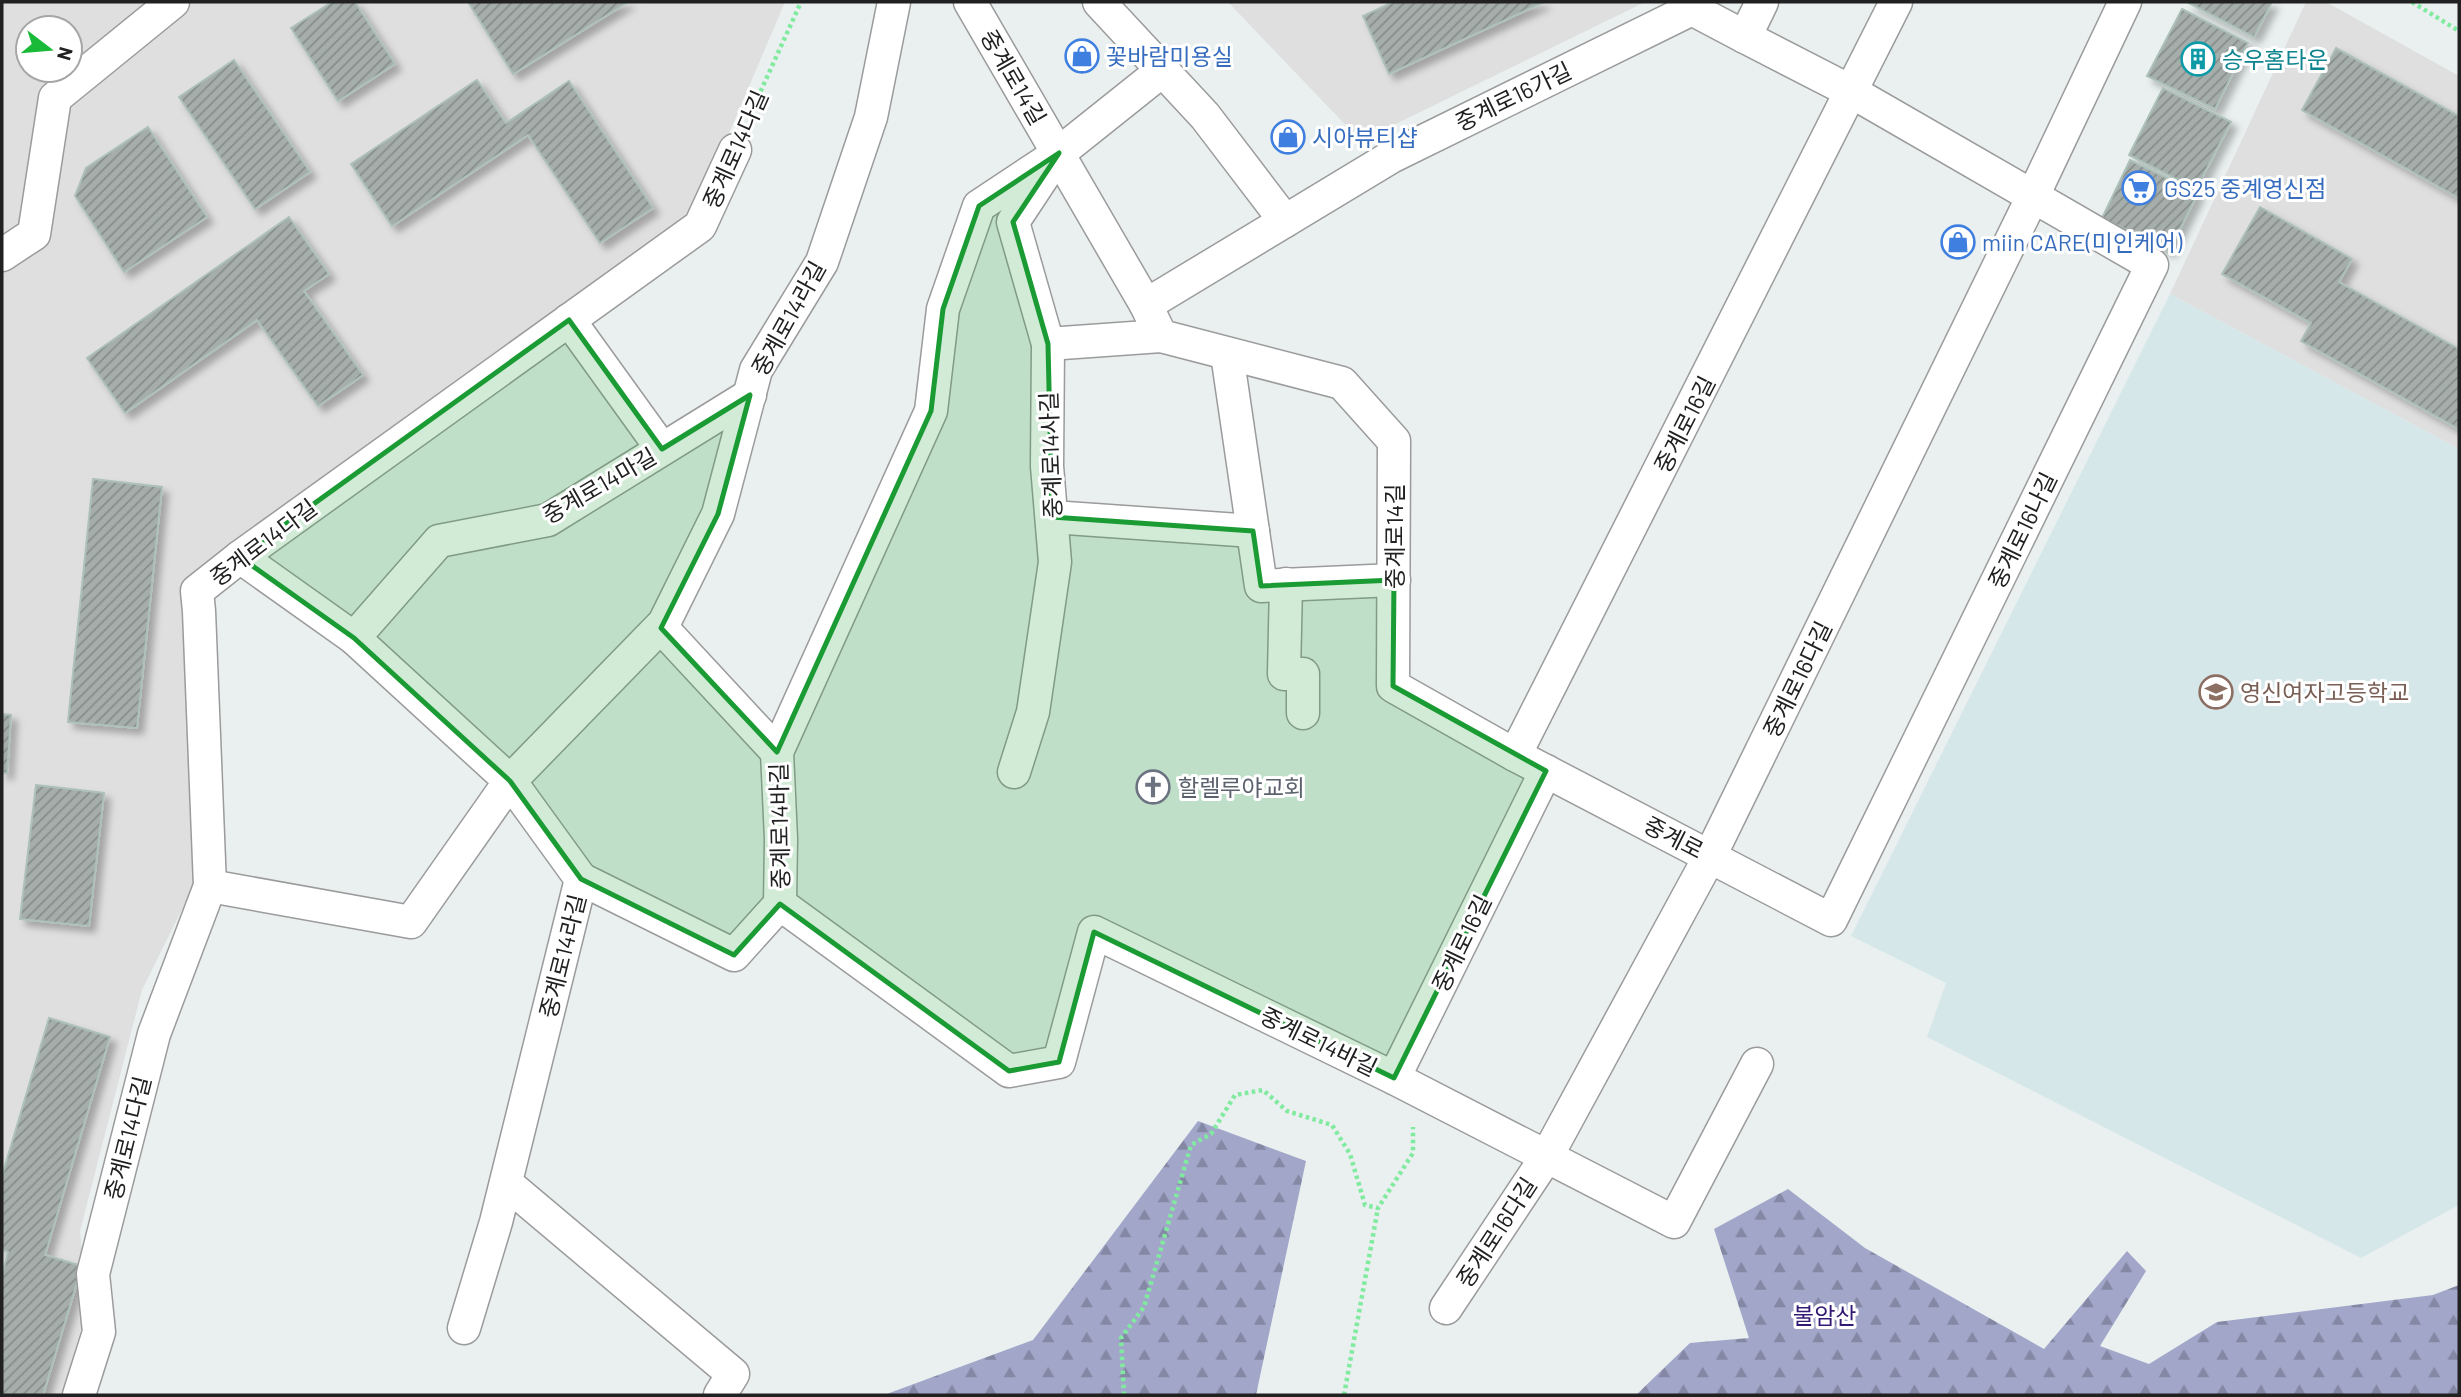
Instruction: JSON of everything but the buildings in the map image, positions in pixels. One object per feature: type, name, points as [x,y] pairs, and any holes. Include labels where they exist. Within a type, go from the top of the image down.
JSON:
[{"type":"street","points":[[2,255],[34,234],[55,98],[173,2]]},
{"type":"street","name":"중계로14라길","points":[[510,781],[660,627],[718,514],[756,370],[822,262],[871,117],[894,2]]},
{"type":"street","name":"중계로14길","points":[[970,2],[1146,305],[1161,336]]},
{"type":"street","points":[[1099,2],[1205,116],[1285,221]]},
{"type":"street","points":[[1762,2],[1745,37],[1852,92]]},
{"type":"street","name":"중계로16길","points":[[1516,755],[1896,2]]},
{"type":"street","points":[[2033,196],[2125,2]]},
{"type":"street","name":"중계로16가길","points":[[1146,305],[1391,157],[1692,9],[1745,37]]},
{"type":"street","name":"중계로14길","points":[[1059,153],[1163,70]]},
{"type":"street","name":"중계로16나길","points":[[1831,920],[2152,264],[1852,92]]},
{"type":"street","name":"중계로14다길","points":[[79,1395],[99,1332],[93,1274],[150,1047],[210,886],[197,591],[240,557],[700,226],[735,150]]},
{"type":"street","name":"중계로14사길","points":[[1014,772],[1032,712],[1055,562],[1047,466],[1048,344],[1013,222],[1059,153]]},
{"type":"street","name":"중계로14바길","points":[[1059,153],[979,206],[943,309],[931,411],[777,752],[781,839],[780,904],[1009,1071],[1059,1062],[1094,932],[1403,1082]]},
{"type":"street","name":"중계로16다길","points":[[1446,1308],[1547,1156],[1710,856],[2033,196]]},
{"type":"street","points":[[569,320],[662,449]]},
{"type":"street","name":"중계로14길","points":[[1048,344],[1161,336],[1342,383],[1394,441],[1393,686],[1516,755]]},
{"type":"street","points":[[1227,354],[1261,586],[1394,580]]},
{"type":"street","name":"중계로14마길","points":[[354,638],[439,541],[548,520],[750,395]]},
{"type":"street","points":[[1052,517],[1253,531]]},
{"type":"street","points":[[240,557],[354,638],[510,781],[581,879]]},
{"type":"street","points":[[1286,584],[1284,674],[1303,674],[1303,713]]},
{"type":"street","points":[[660,627],[777,752]]},
{"type":"street","name":"중계로","points":[[1516,755],[1831,920]]},
{"type":"street","name":"중계로16길","points":[[1403,1082],[1546,771]]},
{"type":"street","points":[[210,886],[411,922],[510,781]]},
{"type":"street","name":"중계로14라길","points":[[464,1328],[506,1183],[581,879],[734,955],[780,904]]},
{"type":"street","name":"중계로16다길","points":[[1547,1156],[1674,1222],[1757,1064]]},
{"type":"street","points":[[1403,1082],[1547,1156]]},
{"type":"street","points":[[506,1183],[733,1374],[720,1395]]},
{"type":"path","name":"중계로14다길","points":[[735,150],[801,2]]},
{"type":"path","points":[[2412,2],[2459,31]]},
{"type":"path","points":[[1344,1395],[1378,1208],[1413,1153],[1403,1082]]},
{"type":"path","points":[[1124,1395],[1121,1338],[1144,1307],[1191,1146],[1211,1134],[1235,1095],[1263,1090],[1287,1111],[1332,1125],[1350,1154],[1365,1205],[1378,1208]]},
{"type":"highlighted area","points":[[1059,153],[1013,222],[1048,344],[1052,517],[1253,531],[1261,586],[1394,580],[1393,686],[1546,771],[1394,1078],[1094,932],[1059,1062],[1009,1071],[780,904],[734,955],[581,879],[510,781],[354,638],[240,557],[569,320],[662,449],[750,395],[718,514],[661,628],[777,752],[931,411],[943,309],[979,206]]},
{"type":"shaded area","points":[[2,2],[785,2],[691,222],[186,585],[193,887],[142,990],[80,1231],[87,1308],[62,1395],[2,1395]]},
{"type":"shaded area","points":[[1228,2],[1645,2],[1361,141]]},
{"type":"shaded area","points":[[2306,2],[2326,2],[2459,76],[2459,449],[2170,294]]},
{"type":"shaded area","name":"영신여자고등학교","points":[[2170,294],[2459,449],[2459,1205],[2361,1258],[1927,1037],[1946,983],[1851,936]]},
{"type":"green space","points":[[1198,1121],[1306,1161],[1256,1395],[884,1395],[1033,1340]]},
{"type":"green space","name":"불암산","points":[[1788,1189],[1865,1248],[2044,1349],[2127,1251],[2146,1271],[2100,1346],[2149,1364],[2217,1322],[2433,1295],[2459,1285],[2459,1395],[1636,1395],[1690,1343],[1749,1338],[1714,1229]]},
{"type":"place","name":"꽃바람미용실","points":[[1082,56]]},
{"type":"place","name":"승우홈타운","points":[[2198,59]]},
{"type":"place","name":"시아뷰티샵","points":[[1288,137]]},
{"type":"place","name":"GS25 중계영신점","points":[[2139,188]]},
{"type":"place","name":"miin CARE(미인케어)","points":[[1958,242]]},
{"type":"place","name":"영신여자고등학교","points":[[2216,692]]},
{"type":"place","name":"할렐루야교회","points":[[1153,787]]}]
